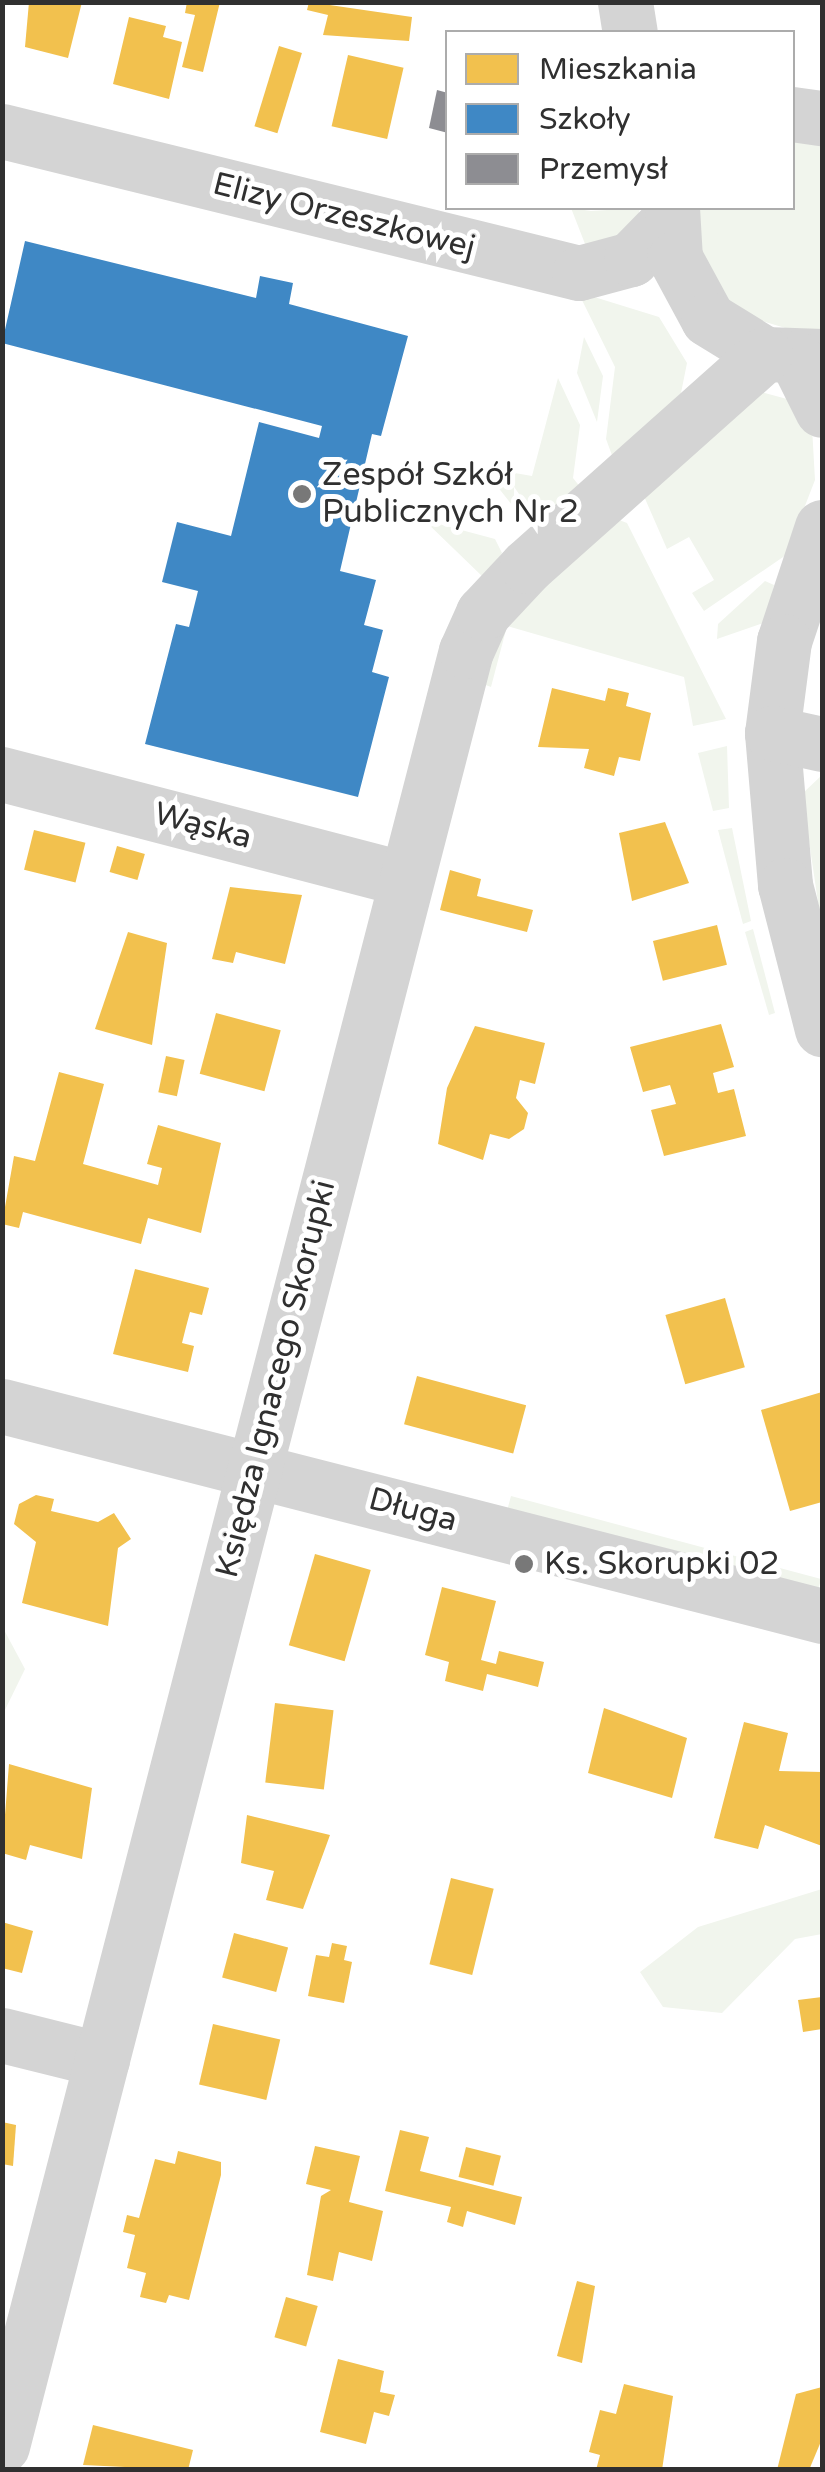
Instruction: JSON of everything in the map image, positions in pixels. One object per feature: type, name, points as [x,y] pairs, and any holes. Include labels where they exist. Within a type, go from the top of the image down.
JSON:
[{"type":"street","points":[[795,114],[822,118]]},
{"type":"street","name":"Elizy Orzeszkowej","points":[[2,132],[579,273],[631,258],[671,213]]},
{"type":"street","points":[[671,213],[681,274],[708,319],[714,360],[704,400]]},
{"type":"street","points":[[708,319],[795,356],[822,410]]},
{"type":"street","name":"Księdza Ignacego Skorupki","points":[[2,2446],[404,878],[484,613],[704,400],[795,356]]},
{"type":"street","points":[[822,527],[784,641],[797,738],[785,885],[822,1028]]},
{"type":"street","name":"Wąska","points":[[2,774],[404,878]]},
{"type":"street","name":"Długa","points":[[2,1406],[822,1616]]},
{"type":"street","points":[[2,2035],[102,2060]]},
{"type":"shaded area","points":[[795,133],[822,139],[822,339],[745,316],[709,285],[690,210],[795,210]]},
{"type":"shaded area","points":[[572,210],[640,210],[635,230],[587,249]]},
{"type":"shaded area","points":[[578,292],[659,317],[687,363],[681,393],[613,458],[606,439],[615,367]]},
{"type":"shaded area","points":[[584,337],[603,376],[597,422],[577,373]]},
{"type":"shaded area","points":[[558,378],[580,425],[573,478],[581,488],[543,518],[523,519],[497,486],[509,472],[532,476]]},
{"type":"shaded area","points":[[761,392],[787,399],[812,427],[815,480],[786,555],[704,611],[692,593],[714,580],[689,537],[667,549],[643,494]]},
{"type":"shaded area","points":[[606,515],[627,523],[726,719],[693,726],[684,677],[507,626],[491,687],[475,681],[489,640]]},
{"type":"shaded area","points":[[424,520],[495,539],[502,553],[484,578]]},
{"type":"shaded area","points":[[765,581],[774,585],[766,622],[717,639],[718,624]]},
{"type":"shaded area","points":[[727,746],[729,808],[713,811],[698,753]]},
{"type":"shaded area","points":[[822,775],[822,929],[802,794]]},
{"type":"shaded area","points":[[732,828],[751,921],[743,924],[718,830]]},
{"type":"shaded area","points":[[753,929],[775,1013],[769,1015],[745,932]]},
{"type":"shaded area","points":[[511,1496],[821,1579],[816,1597],[506,1514]]},
{"type":"shaded area","points":[[3,1628],[25,1669],[3,1714]]},
{"type":"shaded area","points":[[822,1889],[822,1934],[795,1939],[722,2013],[663,2007],[640,1972],[698,1927]]},
{"type":"building: Mieszkania","points":[[29,2],[82,2],[68,58],[25,47]]},
{"type":"building: Mieszkania","points":[[187,2],[220,2],[203,72],[182,67],[195,15],[185,13]]},
{"type":"building: Mieszkania","points":[[309,2],[412,17],[409,41],[323,35],[328,15],[307,10]]},
{"type":"building: Mieszkania","points":[[129,17],[166,26],[163,37],[182,42],[169,99],[113,84]]},
{"type":"building: Mieszkania","points":[[279,46],[302,53],[277,133],[254,126]]},
{"type":"building: Mieszkania","points":[[348,55],[404,68],[387,139],[332,126]]},
{"type":"building: Mieszkania","points":[[552,688],[605,701],[608,688],[629,693],[626,706],[651,713],[640,761],[619,757],[614,776],[584,768],[589,749],[538,747]]},
{"type":"building: Mieszkania","points":[[665,822],[689,883],[632,901],[619,833]]},
{"type":"building: Mieszkania","points":[[34,830],[85,843],[76,883],[24,870]]},
{"type":"building: Mieszkania","points":[[117,846],[145,854],[137,880],[110,872]]},
{"type":"building: Mieszkania","points":[[450,870],[481,879],[477,896],[533,910],[527,932],[440,910]]},
{"type":"building: Mieszkania","points":[[230,887],[302,895],[285,964],[236,952],[233,963],[212,959]]},
{"type":"building: Mieszkania","points":[[717,925],[727,965],[663,981],[653,941]]},
{"type":"building: Mieszkania","points":[[128,932],[167,943],[152,1045],[95,1029]]},
{"type":"building: Mieszkania","points":[[216,1013],[281,1030],[264,1091],[200,1074]]},
{"type":"building: Mieszkania","points":[[721,1024],[734,1067],[713,1073],[718,1093],[734,1089],[746,1136],[664,1156],[651,1110],[676,1104],[670,1085],[643,1092],[630,1047]]},
{"type":"building: Mieszkania","points":[[475,1026],[545,1043],[535,1084],[520,1080],[516,1098],[528,1113],[524,1129],[509,1139],[490,1134],[483,1160],[438,1144],[447,1088]]},
{"type":"building: Mieszkania","points":[[166,1056],[185,1060],[177,1096],[158,1092]]},
{"type":"building: Mieszkania","points":[[59,1072],[104,1084],[83,1164],[158,1185],[162,1168],[147,1164],[158,1125],[221,1143],[201,1233],[148,1218],[141,1244],[23,1212],[19,1228],[2,1224],[14,1156],[35,1161]]},
{"type":"building: Mieszkania","points":[[135,1269],[209,1288],[202,1315],[190,1312],[182,1343],[194,1346],[188,1372],[113,1354]]},
{"type":"building: Mieszkania","points":[[725,1298],[745,1367],[685,1384],[665,1315]]},
{"type":"building: Mieszkania","points":[[417,1376],[526,1405],[513,1454],[404,1424]]},
{"type":"building: Mieszkania","points":[[822,1392],[822,1502],[790,1511],[761,1410]]},
{"type":"building: Mieszkania","points":[[36,1495],[54,1499],[51,1511],[98,1522],[114,1513],[131,1539],[118,1548],[108,1626],[22,1603],[36,1542],[14,1524],[19,1504]]},
{"type":"building: Mieszkania","points":[[315,1554],[371,1570],[345,1661],[289,1645]]},
{"type":"building: Mieszkania","points":[[442,1587],[496,1601],[481,1660],[496,1664],[499,1651],[544,1662],[538,1687],[487,1674],[483,1691],[445,1681],[449,1662],[425,1655]]},
{"type":"building: Mieszkania","points":[[275,1703],[334,1710],[324,1790],[265,1782]]},
{"type":"building: Mieszkania","points":[[604,1708],[687,1738],[672,1798],[588,1773]]},
{"type":"building: Mieszkania","points":[[744,1722],[788,1733],[779,1771],[822,1772],[822,1846],[765,1825],[758,1849],[714,1838]]},
{"type":"building: Mieszkania","points":[[9,1764],[92,1788],[82,1859],[30,1845],[26,1860],[2,1853]]},
{"type":"building: Mieszkania","points":[[247,1815],[330,1835],[303,1909],[266,1900],[274,1871],[241,1863]]},
{"type":"building: Mieszkania","points":[[451,1878],[494,1889],[472,1975],[429,1964]]},
{"type":"building: Mieszkania","points":[[2,1922],[33,1931],[22,1973],[2,1968]]},
{"type":"building: Mieszkania","points":[[234,1933],[288,1947],[276,1992],[222,1977]]},
{"type":"building: Mieszkania","points":[[332,1943],[347,1946],[344,1960],[352,1962],[344,2003],[308,1996],[316,1955],[329,1957]]},
{"type":"building: Mieszkania","points":[[822,1997],[822,2029],[803,2032],[798,2000]]},
{"type":"building: Mieszkania","points":[[213,2024],[280,2040],[266,2100],[199,2084]]},
{"type":"building: Mieszkania","points":[[2,2122],[16,2125],[13,2166],[2,2164]]},
{"type":"building: Mieszkania","points":[[400,2130],[429,2137],[420,2171],[522,2197],[515,2225],[467,2211],[463,2227],[447,2222],[451,2207],[385,2191]]},
{"type":"building: Mieszkania","points":[[315,2146],[360,2156],[349,2202],[383,2211],[372,2261],[339,2252],[333,2281],[307,2275],[321,2196],[331,2190],[306,2184]]},
{"type":"building: Mieszkania","points":[[466,2147],[501,2156],[493,2186],[459,2177]]},
{"type":"building: Mieszkania","points":[[178,2151],[221,2162],[221,2175],[189,2300],[169,2295],[166,2303],[140,2297],[146,2273],[127,2268],[135,2235],[123,2232],[127,2215],[139,2218],[155,2159],[175,2164]]},
{"type":"building: Mieszkania","points":[[577,2281],[595,2286],[582,2363],[557,2356]]},
{"type":"building: Mieszkania","points":[[286,2297],[318,2306],[306,2346],[274,2337]]},
{"type":"building: Mieszkania","points":[[338,2359],[384,2371],[380,2392],[395,2395],[389,2416],[374,2412],[366,2444],[320,2432]]},
{"type":"building: Mieszkania","points":[[624,2384],[673,2396],[662,2470],[596,2470],[600,2455],[589,2452],[600,2410],[616,2414]]},
{"type":"building: Mieszkania","points":[[822,2387],[822,2439],[809,2470],[777,2470],[796,2394]]},
{"type":"building: Mieszkania","points":[[93,2425],[193,2450],[188,2470],[83,2465]]},
{"type":"building: Szkoły","name":"Zespół Szkół Publicznych Nr 2","points":[[25,241],[256,298],[260,276],[293,283],[289,304],[408,336],[381,436],[372,434],[340,571],[376,580],[364,625],[383,630],[372,672],[389,677],[358,797],[145,744],[176,624],[189,627],[198,591],[162,582],[177,522],[231,536],[259,422],[319,438],[322,426],[2,343]]},
{"type":"building: Przemysł","points":[[437,90],[445,92],[445,132],[429,128]]},
{"type":"place","name":"Zespół Szkół Publicznych Nr 2","points":[[302,494]]},
{"type":"place","name":"Ks. Skorupki 02","points":[[524,1564]]}]
